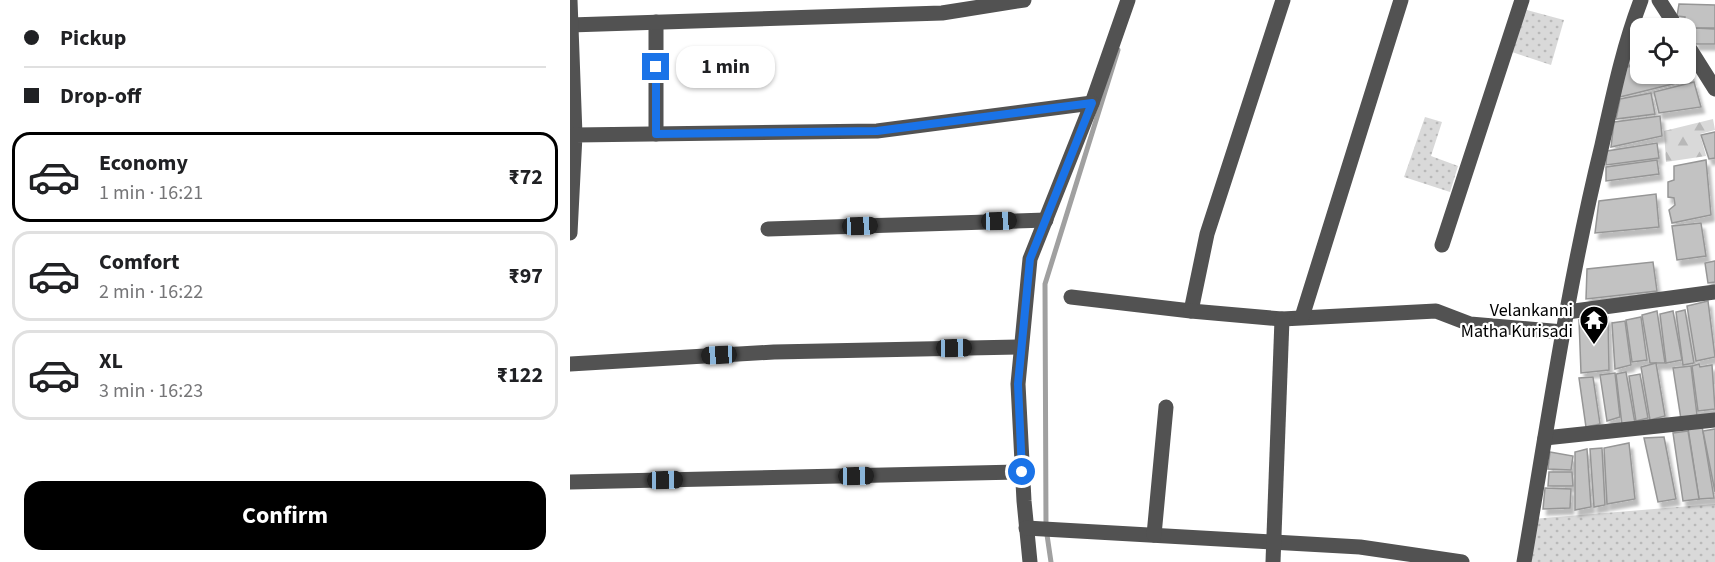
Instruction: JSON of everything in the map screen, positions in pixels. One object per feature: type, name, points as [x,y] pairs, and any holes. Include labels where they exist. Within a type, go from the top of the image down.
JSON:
[{"type":"street","points":[[570,0],[572,136],[570,233]]},
{"type":"street","points":[[571,25],[942,13],[1024,0]]},
{"type":"street","points":[[1030,562],[1022,472],[1018,384],[1030,259],[1092,103],[1128,0]]},
{"type":"street","points":[[1191,311],[1207,234],[1283,0]]},
{"type":"street","points":[[1302,317],[1401,0]]},
{"type":"street","points":[[1442,245],[1522,0]]},
{"type":"street","points":[[1524,562],[1586,211],[1629,32],[1641,0]]},
{"type":"street","points":[[1659,0],[1671,18]]},
{"type":"street","points":[[656,22],[656,134]]},
{"type":"street","points":[[1696,59],[1715,89]]},
{"type":"street","points":[[1699,64],[1715,63]]},
{"type":"street","points":[[572,136],[877,131],[1092,103]]},
{"type":"street","points":[[768,229],[1046,220]]},
{"type":"street","points":[[1567,312],[1715,292]]},
{"type":"street","points":[[1071,297],[1282,319],[1436,311],[1470,324],[1563,332]]},
{"type":"street","points":[[1273,562],[1282,319]]},
{"type":"street","points":[[570,364],[774,352],[1021,347]]},
{"type":"street","points":[[1154,535],[1166,408]]},
{"type":"street","points":[[1545,438],[1715,420]]},
{"type":"street","points":[[570,482],[1022,472]]},
{"type":"street","points":[[1026,528],[1360,547],[1462,562]]},
{"type":"green space","points":[[1523,9],[1564,20],[1551,65],[1509,51]]},
{"type":"green space","points":[[1425,117],[1442,122],[1431,156],[1458,166],[1450,192],[1404,177]]},
{"type":"green space","points":[[1713,119],[1715,130],[1700,134],[1706,156],[1666,162],[1664,131]]},
{"type":"green space","points":[[1715,504],[1715,562],[1524,562],[1532,519]]},
{"type":"building","points":[[1679,4],[1715,5],[1715,28],[1696,28],[1696,18],[1677,16]]},
{"type":"building","points":[[1696,28],[1715,29],[1715,44],[1696,44]]},
{"type":"building","points":[[1630,66],[1630,84],[1673,84],[1620,97],[1623,68]]},
{"type":"building","points":[[1695,84],[1701,107],[1659,113],[1654,92]]},
{"type":"building","points":[[1651,93],[1655,114],[1616,119],[1620,99]]},
{"type":"building","points":[[1660,116],[1662,136],[1611,147],[1614,122]]},
{"type":"building","points":[[1715,132],[1715,158],[1709,159],[1701,135]]},
{"type":"building","points":[[1657,143],[1659,158],[1606,165],[1607,151]]},
{"type":"building","points":[[1657,160],[1659,174],[1606,181],[1606,167]]},
{"type":"building","points":[[1706,160],[1711,215],[1672,223],[1669,210],[1675,205],[1674,198],[1668,197],[1668,182],[1674,180],[1674,166]]},
{"type":"building","points":[[1656,194],[1659,227],[1595,233],[1599,201]]},
{"type":"building","points":[[1701,223],[1706,256],[1677,260],[1672,226]]},
{"type":"building","points":[[1715,261],[1715,282],[1708,283],[1705,263]]},
{"type":"building","points":[[1653,262],[1657,291],[1586,299],[1587,269]]},
{"type":"building","points":[[1708,301],[1715,357],[1696,361],[1687,306]]},
{"type":"building","points":[[1685,310],[1694,363],[1683,365],[1676,312]]},
{"type":"building","points":[[1657,311],[1665,363],[1650,363],[1642,315]]},
{"type":"building","points":[[1673,311],[1682,360],[1666,363],[1660,314]]},
{"type":"building","name":"Velankanni Matha Kurisadi","points":[[1608,317],[1609,370],[1581,373],[1579,320]]},
{"type":"building","points":[[1641,317],[1647,360],[1632,362],[1626,320]]},
{"type":"building","points":[[1625,321],[1631,365],[1615,369],[1612,323]]},
{"type":"building","points":[[1656,363],[1665,416],[1650,420],[1641,367]]},
{"type":"building","points":[[1699,364],[1700,367],[1712,365],[1715,409],[1698,411],[1692,366]]},
{"type":"building","points":[[1691,366],[1697,415],[1681,419],[1673,368]]},
{"type":"building","points":[[1626,372],[1635,423],[1622,425],[1616,374]]},
{"type":"building","points":[[1615,373],[1620,417],[1607,421],[1600,375]]},
{"type":"building","points":[[1640,374],[1648,418],[1636,421],[1629,376]]},
{"type":"building","points":[[1593,377],[1600,424],[1586,427],[1579,378]]},
{"type":"building","points":[[1702,426],[1714,498],[1699,499],[1688,428]]},
{"type":"building","points":[[1715,429],[1715,492],[1703,431]]},
{"type":"building","points":[[1688,431],[1699,499],[1683,501],[1673,433]]},
{"type":"building","points":[[1664,437],[1676,499],[1658,502],[1644,438]]},
{"type":"building","points":[[1629,443],[1635,499],[1607,504],[1604,448]]},
{"type":"building","points":[[1602,448],[1605,505],[1594,507],[1590,449]]},
{"type":"building","points":[[1587,449],[1591,507],[1575,510],[1575,452]]},
{"type":"building","points":[[1550,452],[1573,456],[1571,470],[1548,469]]},
{"type":"building","points":[[1549,472],[1572,472],[1573,486],[1548,486]]},
{"type":"building","points":[[1545,488],[1571,489],[1570,508],[1543,509]]},
{"type":"waterway","points":[[1051,562],[1046,528],[1045,284],[1118,50]]},
{"type":"place","name":"Velankanni Matha Kurisadi","points":[[1594,346]]},
{"type":"route","points":[[656,67],[656,134],[877,131],[1092,103],[1030,259],[1018,384],[1022,472]]}]
